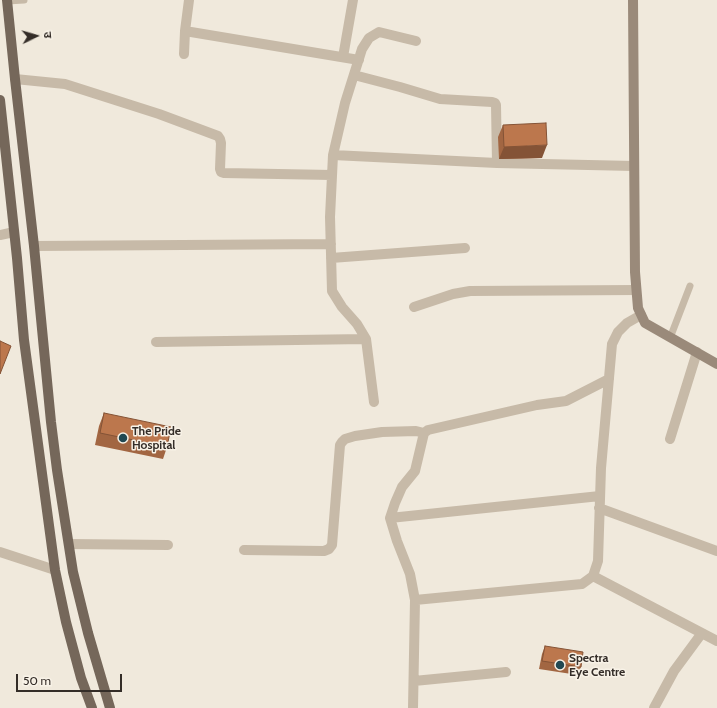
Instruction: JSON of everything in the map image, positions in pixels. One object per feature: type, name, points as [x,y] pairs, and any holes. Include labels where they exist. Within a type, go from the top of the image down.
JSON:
[{"type":"main road","points":[[7,0],[58,477],[73,572],[88,633],[110,708]]},
{"type":"main road","points":[[633,0],[635,272],[638,308],[645,323],[717,364]]},
{"type":"main road","points":[[0,100],[24,340],[55,570],[66,622],[81,678],[92,708]]},
{"type":"main road","points":[[35,424],[51,422]]},
{"type":"street","points":[[184,54],[189,0]]},
{"type":"street","points":[[343,57],[353,0]]},
{"type":"street","points":[[185,31],[359,60]]},
{"type":"street","points":[[374,402],[366,339],[332,291],[330,217],[333,155],[345,103],[362,49],[368,38],[379,32],[416,40]]},
{"type":"street","points":[[354,75],[440,99],[494,103],[496,105],[497,163]]},
{"type":"street","points":[[15,79],[65,84],[158,114],[218,136],[221,143],[220,169],[224,173],[332,175]]},
{"type":"street","points":[[333,155],[497,163],[634,166]]},
{"type":"street","points":[[0,235],[14,232]]},
{"type":"street","points":[[34,246],[331,244]]},
{"type":"street","points":[[331,258],[465,248]]},
{"type":"street","points":[[414,307],[453,294],[470,291],[636,290]]},
{"type":"street","points":[[415,600],[582,584],[593,576],[598,561],[601,468],[612,344],[618,332],[627,323],[641,315]]},
{"type":"street","points":[[156,342],[366,339]]},
{"type":"street","points":[[670,439],[697,352]]},
{"type":"street","points":[[413,708],[415,600],[410,574],[390,518],[402,487],[415,471],[424,433],[428,430],[537,405],[566,401],[609,379]]},
{"type":"street","points":[[244,550],[324,551],[329,548],[332,545],[340,445],[342,442],[355,436],[382,432],[416,430],[424,433]]},
{"type":"street","points":[[390,518],[600,496]]},
{"type":"street","points":[[599,508],[717,551]]},
{"type":"street","points":[[69,544],[168,545]]},
{"type":"street","points":[[0,552],[55,570]]},
{"type":"street","points":[[593,576],[717,641]]},
{"type":"street","points":[[654,708],[674,671],[702,633]]},
{"type":"street","points":[[414,681],[506,672]]},
{"type":"lane","points":[[7,0],[24,0]]},
{"type":"lane","points":[[670,338],[690,286]]},
{"type":"building","points":[[546,123],[547,145],[504,147],[503,125]]},
{"type":"building","points":[[0,341],[11,346],[0,374]]},
{"type":"building","points":[[104,413],[171,427],[167,447],[100,433]]},
{"type":"building","points":[[545,646],[583,652],[581,667],[542,661]]},
{"type":"place","name":"The Pride Hospital","points":[[123,438]]},
{"type":"place","name":"Spectra Eye Centre","points":[[560,665]]}]
